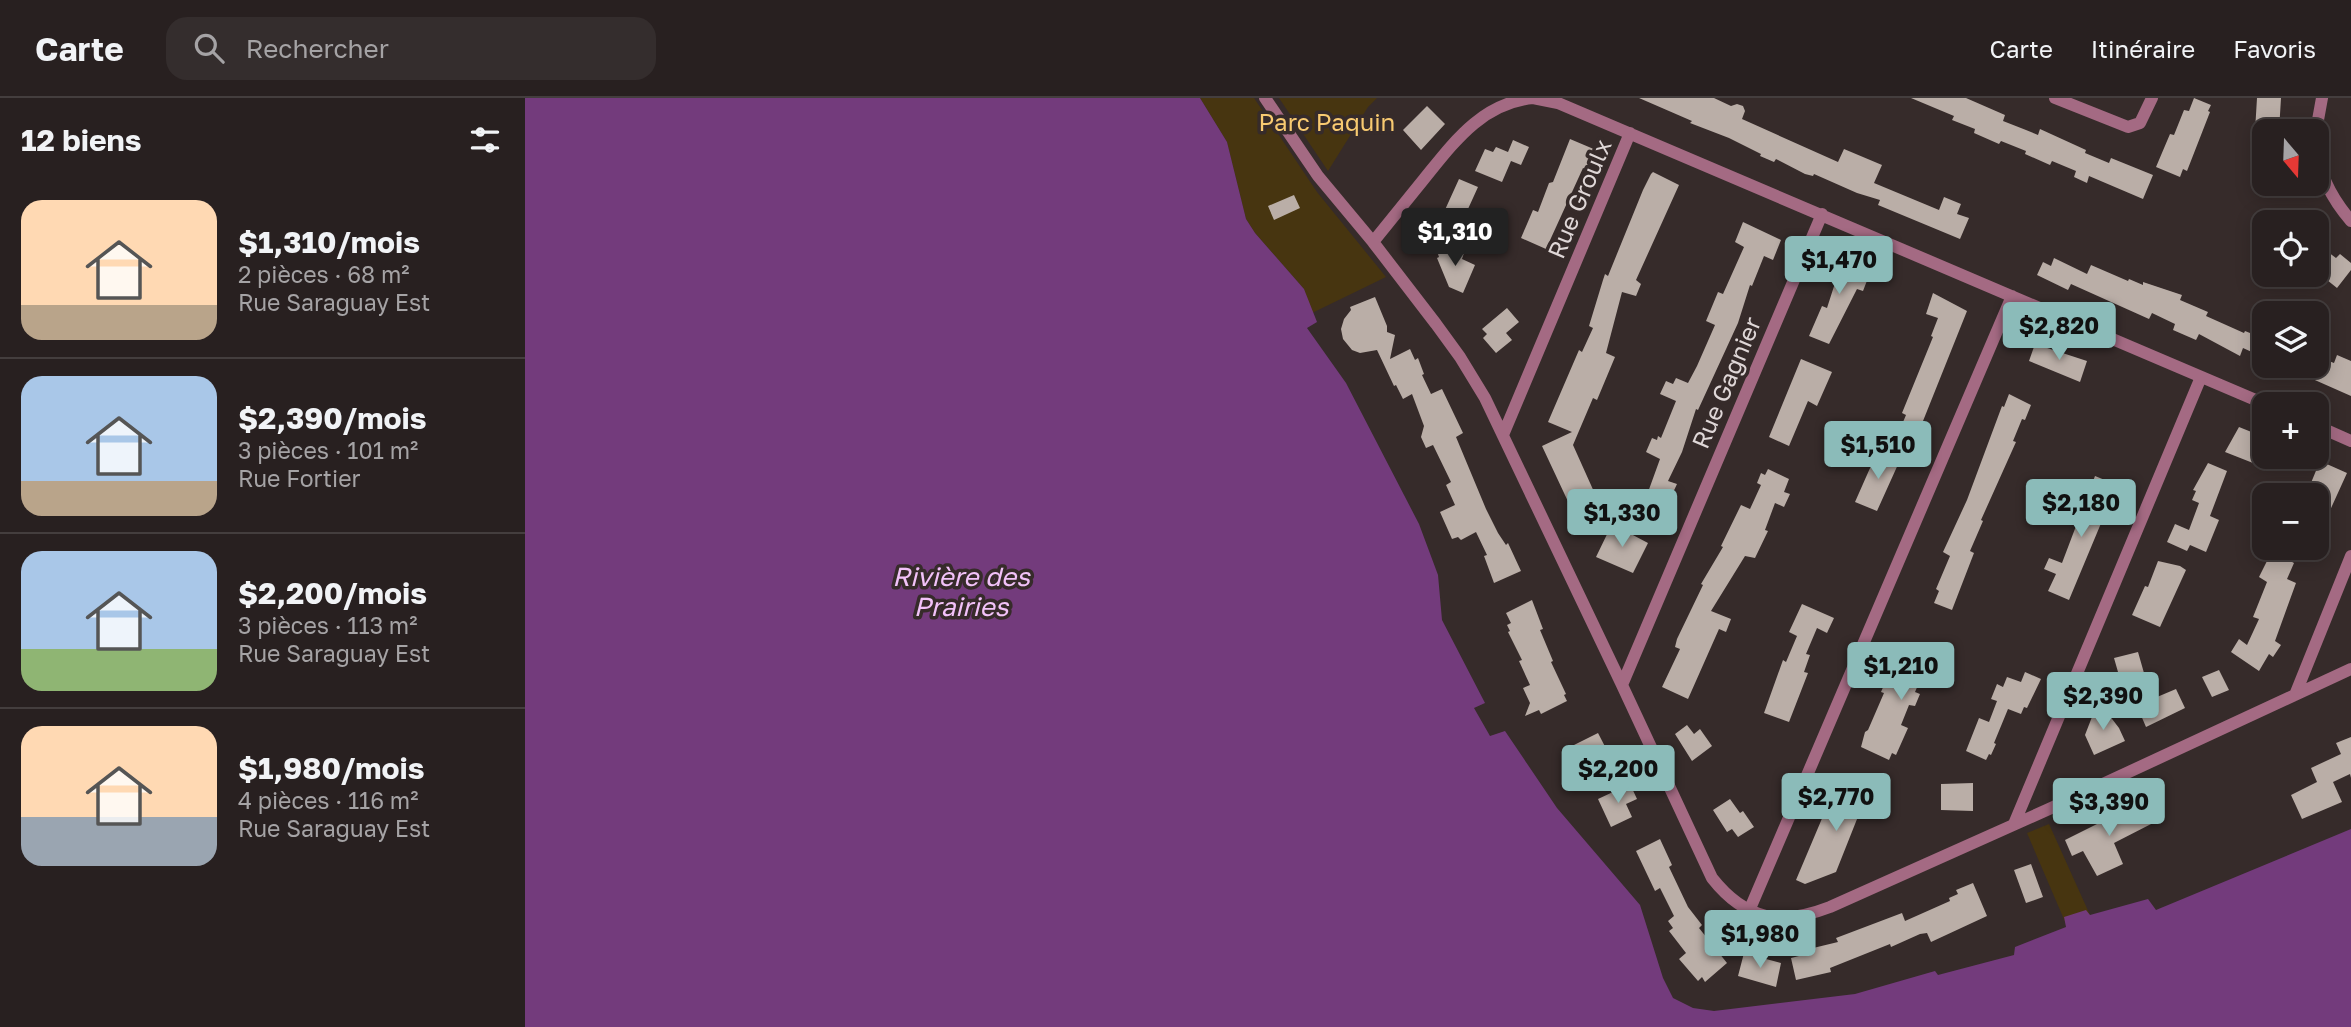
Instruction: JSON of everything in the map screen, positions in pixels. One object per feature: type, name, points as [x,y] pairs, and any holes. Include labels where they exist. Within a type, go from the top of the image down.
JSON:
[{"type":"street","points":[[1265,98],[1318,176],[1373,242],[1460,357],[1503,435],[1712,878],[1722,891],[1749,911],[1790,919],[1809,915],[2351,669]]},
{"type":"street","points":[[1373,242],[1470,125],[1503,105],[1533,98],[1558,103],[1630,133],[2252,399]]},
{"type":"street","points":[[2055,98],[2128,127],[2140,122],[2152,98]]},
{"type":"street","points":[[2318,119],[2322,98]]},
{"type":"street","name":"Rue Groulx","points":[[1503,435],[1630,133]]},
{"type":"street","points":[[2329,190],[2351,220]]},
{"type":"street","name":"Rue Gagnier","points":[[1622,685],[1822,214]]},
{"type":"street","points":[[1749,911],[2012,296]]},
{"type":"street","points":[[2014,824],[2201,377]]},
{"type":"street","points":[[2329,431],[2351,441]]},
{"type":"street","points":[[2295,695],[2351,556]]},
{"type":"green space","points":[[1200,98],[1254,98],[1317,192],[1386,277],[1312,313],[1304,289],[1246,219],[1227,142]]},
{"type":"green space","name":"Parc Paquin","points":[[1279,98],[1377,98],[1368,107],[1328,171]]},
{"type":"green space","points":[[2049,824],[2090,915],[2066,924],[2027,833]]},
{"type":"water","name":"Rivière des Prairies","points":[[525,98],[1200,98],[1227,142],[1246,219],[1304,289],[1317,322],[1307,328],[1346,383],[1419,524],[1438,575],[1442,620],[1485,703],[1474,708],[1490,736],[1505,731],[1557,808],[1640,905],[1663,978],[1673,998],[1693,1008],[1714,1011],[1855,994],[1935,971],[1938,975],[2014,955],[2015,947],[2066,927],[2064,917],[2086,910],[2090,915],[2148,899],[2156,910],[2351,829],[2351,1027],[525,1027]]},
{"type":"building","points":[[1639,98],[1714,98],[1731,106],[1743,106],[1745,111],[1742,119],[1838,162],[1844,149],[1882,165],[1874,183],[1939,210],[1944,197],[1961,204],[1957,214],[1969,218],[1960,239],[1878,205],[1880,200],[1814,174],[1805,174],[1776,159],[1774,162],[1760,156],[1761,154],[1729,138],[1690,123],[1692,121]]},
{"type":"building","points":[[1911,98],[1966,98],[2005,115],[2003,121],[2038,135],[2040,129],[2109,163],[2111,158],[2153,175],[2143,199],[2089,176],[2087,183],[2074,177],[2076,171],[2052,161],[2050,165],[2025,154],[2026,151],[2001,141],[1999,144],[1974,133],[1975,129],[1952,120],[1954,116]]},
{"type":"building","points":[[2194,98],[2211,105],[2208,111],[2210,112],[2187,171],[2183,169],[2180,177],[2156,167],[2170,134],[2174,135],[2184,110],[2189,111]]},
{"type":"building","points":[[2257,98],[2281,98],[2280,119],[2256,119]]},
{"type":"building","points":[[1427,106],[1445,124],[1421,150],[1403,130]]},
{"type":"building","points":[[1570,139],[1596,150],[1588,170],[1583,168],[1546,249],[1521,238],[1533,210],[1538,212],[1549,183],[1553,182]]},
{"type":"building","points":[[1513,140],[1529,147],[1521,165],[1511,161],[1502,182],[1475,171],[1485,149],[1493,152],[1496,147],[1508,152]]},
{"type":"building","points":[[1653,172],[1679,185],[1636,280],[1641,284],[1636,296],[1622,292],[1606,353],[1615,357],[1597,400],[1593,398],[1573,445],[1604,514],[1579,525],[1542,446],[1572,432],[1548,422],[1579,350],[1582,352],[1593,328],[1589,326],[1605,274],[1608,276]]},
{"type":"building","points":[[1459,179],[1478,187],[1463,220],[1444,212]]},
{"type":"building","points":[[1294,195],[1300,208],[1274,220],[1268,206]]},
{"type":"building","points":[[1743,222],[1781,240],[1773,260],[1764,256],[1752,286],[1750,285],[1738,323],[1698,410],[1696,409],[1682,452],[1668,481],[1677,484],[1663,514],[1643,506],[1660,459],[1646,452],[1652,438],[1661,438],[1676,401],[1660,394],[1666,381],[1673,384],[1676,378],[1688,383],[1697,366],[1715,325],[1706,321],[1718,292],[1723,294],[1744,247],[1735,242]]},
{"type":"building","points":[[1447,247],[1464,253],[1462,259],[1475,265],[1463,293],[1449,287],[1437,258],[1437,251]]},
{"type":"building","points":[[1839,252],[1851,257],[1850,261],[1865,267],[1862,276],[1868,278],[1863,291],[1857,289],[1829,344],[1809,336],[1822,306],[1827,308],[1836,280],[1823,274],[1829,261],[1833,263]]},
{"type":"building","points":[[2329,253],[2336,258],[2340,254],[2351,263],[2351,270],[2337,288],[2329,282]]},
{"type":"building","points":[[2054,258],[2087,274],[2091,265],[2128,281],[2129,279],[2143,285],[2143,282],[2182,295],[2180,300],[2208,312],[2206,316],[2244,333],[2252,334],[2252,352],[2243,348],[2240,356],[2199,334],[2196,340],[2173,330],[2175,324],[2152,313],[2149,319],[2071,284],[2068,290],[2037,275],[2043,262],[2051,266]]},
{"type":"building","points":[[1933,293],[1967,311],[1915,441],[1898,434],[1906,415],[1902,413],[1938,318],[1926,314]]},
{"type":"building","points":[[1375,297],[1387,332],[1395,335],[1390,359],[1410,349],[1415,360],[1418,358],[1431,394],[1442,389],[1463,433],[1456,437],[1486,509],[1498,533],[1506,545],[1508,543],[1521,571],[1494,583],[1484,556],[1487,555],[1476,532],[1461,540],[1458,537],[1452,539],[1440,512],[1455,505],[1446,485],[1451,482],[1433,445],[1426,448],[1421,437],[1424,426],[1412,394],[1403,399],[1377,350],[1360,353],[1352,350],[1343,339],[1341,329],[1350,307]]},
{"type":"building","points":[[1507,308],[1519,322],[1506,333],[1512,340],[1496,353],[1483,338],[1487,334],[1482,329]]},
{"type":"building","points":[[2035,344],[2087,361],[2080,382],[2029,361]]},
{"type":"building","points":[[2337,355],[2351,361],[2351,396],[2310,378],[2329,378],[2329,361],[2334,363]]},
{"type":"building","points":[[1801,359],[1832,372],[1817,406],[1808,401],[1789,446],[1769,437]]},
{"type":"building","points":[[2009,394],[2031,405],[2025,420],[2022,419],[2013,441],[2016,442],[1981,520],[1983,521],[1970,551],[1974,553],[1952,610],[1934,603],[1939,591],[1936,589],[1950,556],[1943,552],[1967,500]]},
{"type":"building","points":[[2239,427],[2252,432],[2252,463],[2225,452]]},
{"type":"building","points":[[1878,450],[1900,460],[1877,511],[1855,502]]},
{"type":"building","points":[[2208,463],[2227,471],[2210,516],[2219,520],[2206,552],[2190,545],[2187,551],[2167,542],[2175,524],[2189,530],[2199,503],[2192,500],[2196,491],[2193,490]]},
{"type":"building","points":[[2329,465],[2347,473],[2329,513],[2329,483],[2311,483],[2317,469],[2329,469]]},
{"type":"building","points":[[1768,469],[1789,479],[1784,492],[1790,494],[1784,507],[1775,503],[1765,530],[1768,531],[1755,558],[1745,556],[1711,611],[1731,619],[1726,632],[1719,629],[1688,699],[1662,687],[1680,649],[1675,647],[1677,639],[1741,505],[1750,509],[1761,485],[1757,483],[1761,473],[1765,475]]},
{"type":"building","points":[[2095,476],[2117,485],[2069,600],[2048,591],[2056,574],[2044,569],[2049,558],[2062,563]]},
{"type":"building","points":[[1612,524],[1648,543],[1633,573],[1596,557]]},
{"type":"building","points":[[2268,560],[2288,560],[2294,563],[2287,579],[2296,583],[2275,641],[2281,645],[2273,657],[2269,654],[2259,671],[2231,652],[2239,639],[2247,645],[2259,619],[2253,617],[2267,582],[2259,577]]},
{"type":"building","points":[[2158,561],[2186,570],[2160,627],[2132,615],[2145,586],[2148,587]]},
{"type":"building","points":[[1532,600],[1543,629],[1540,630],[1553,661],[1551,662],[1567,701],[1541,714],[1539,710],[1525,716],[1530,703],[1523,688],[1530,685],[1519,661],[1522,660],[1508,632],[1510,631],[1507,625],[1511,623],[1506,613]]},
{"type":"building","points":[[1802,604],[1834,618],[1827,633],[1817,628],[1806,654],[1810,655],[1804,672],[1808,673],[1789,722],[1764,713],[1783,660],[1786,662],[1797,636],[1789,632]]},
{"type":"building","points":[[1923,642],[1953,655],[1943,677],[1925,669],[1915,692],[1920,694],[1915,706],[1909,705],[1901,725],[1908,728],[1896,755],[1892,753],[1889,760],[1861,747],[1865,732],[1884,693],[1881,692],[1884,685],[1881,684],[1888,668],[1908,677]]},
{"type":"building","points":[[2138,652],[2144,673],[2120,679],[2114,658]]},
{"type":"building","points":[[2219,670],[2229,690],[2212,697],[2202,677]]},
{"type":"building","points":[[2025,672],[2041,679],[2027,708],[2024,707],[2021,714],[2008,709],[1994,743],[1996,744],[1986,760],[1966,751],[1979,718],[1989,722],[1997,701],[1991,699],[1997,684],[2003,687],[2007,677],[2021,682]]},
{"type":"building","points":[[2176,689],[2185,708],[2146,727],[2134,699],[2154,690],[2157,697]]},
{"type":"building","points":[[2097,704],[2101,713],[2106,711],[2119,728],[2125,741],[2094,755],[2085,735]]},
{"type":"building","points":[[1687,725],[1694,734],[1700,729],[1712,746],[1692,761],[1675,734]]},
{"type":"building","points":[[1598,733],[1613,762],[1594,771],[1591,764],[1583,769],[1572,746]]},
{"type":"building","points":[[2351,737],[2351,778],[2350,774],[2333,782],[2342,802],[2302,819],[2291,795],[2317,782],[2311,768],[2341,754],[2336,743]]},
{"type":"building","points":[[1855,778],[1881,793],[1871,814],[1861,809],[1836,872],[1805,884],[1796,880],[1826,809],[1837,814]]},
{"type":"building","points":[[1973,783],[1973,811],[1941,810],[1941,784]]},
{"type":"building","points":[[1630,784],[1637,799],[1626,804],[1632,817],[1611,827],[1598,799]]},
{"type":"building","points":[[1730,799],[1754,827],[1738,837],[1732,829],[1727,832],[1713,810]]},
{"type":"building","points":[[2143,801],[2153,823],[2114,843],[2123,864],[2097,876],[2083,851],[2072,856],[2065,840]]},
{"type":"building","points":[[1660,839],[1672,865],[1669,867],[1688,907],[1702,925],[1699,928],[1727,963],[1705,982],[1702,977],[1698,981],[1679,959],[1686,953],[1669,931],[1673,928],[1668,921],[1674,916],[1660,888],[1655,891],[1636,851]]},
{"type":"building","points":[[2031,864],[2043,897],[2026,903],[2014,870]]},
{"type":"building","points":[[1973,883],[1987,916],[1931,942],[1927,933],[1920,934],[1830,968],[1831,972],[1796,980],[1791,958],[1803,955],[1809,949],[1838,942],[1836,938],[1902,913],[1905,921],[1950,901],[1949,898],[1958,894],[1956,890]]},
{"type":"building","points":[[1744,953],[1781,963],[1776,987],[1738,976]]}]
